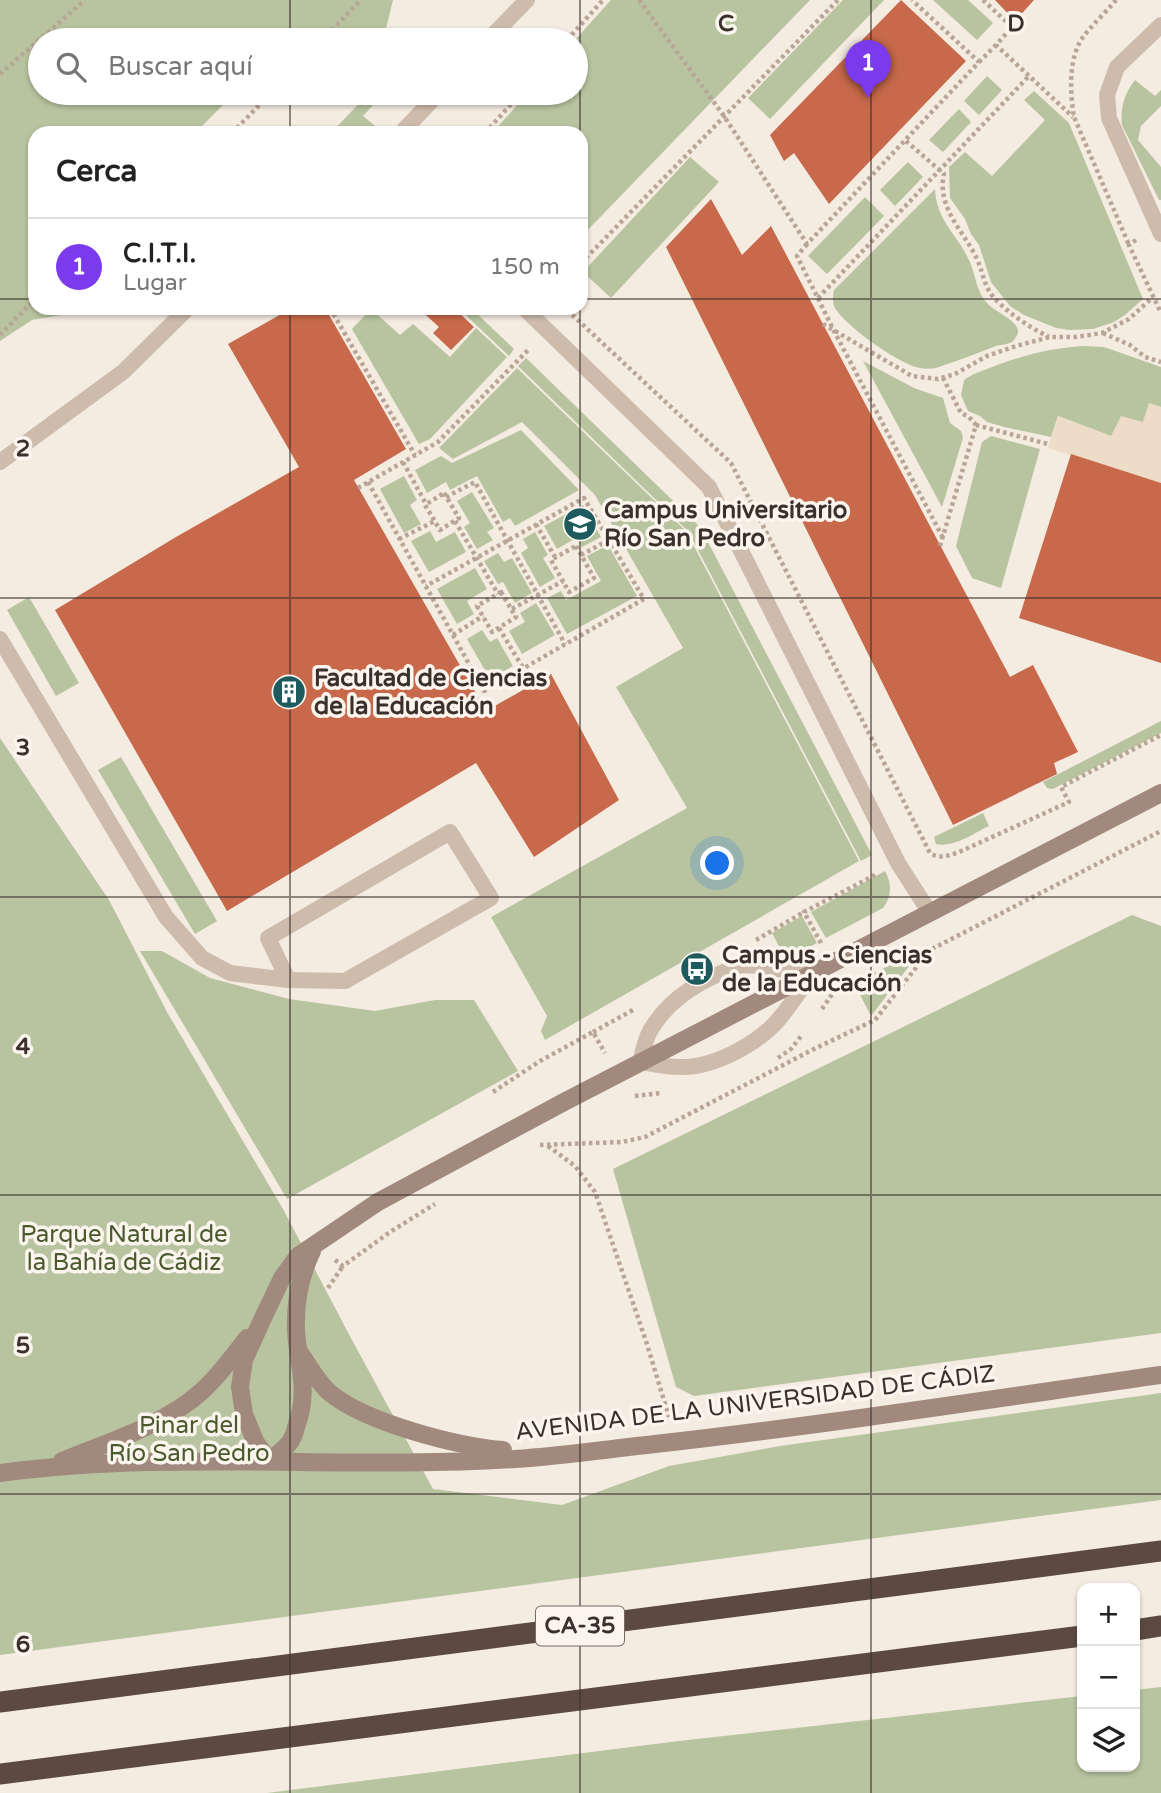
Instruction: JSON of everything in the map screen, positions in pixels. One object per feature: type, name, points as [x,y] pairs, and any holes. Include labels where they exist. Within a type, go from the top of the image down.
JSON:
[{"type":"highway","name":"CA-35","points":[[0,1702],[1161,1551]]},
{"type":"highway","points":[[1140,1629],[1161,1626]]},
{"type":"highway","points":[[0,1774],[1077,1637]]},
{"type":"street","points":[[314,1246],[303,1269],[297,1302],[296,1328],[304,1400],[291,1441],[270,1461],[256,1443],[244,1414],[240,1387],[244,1360],[262,1318],[282,1278],[298,1256],[378,1202],[640,1062],[1161,793]]},
{"type":"street","points":[[0,1474],[48,1467],[178,1410],[203,1391],[262,1318]]},
{"type":"street","points":[[298,1350],[327,1391],[344,1404],[432,1437],[485,1448],[532,1452],[596,1450]]},
{"type":"street","name":"AVENIDA DE LA UNIVERSIDAD DE CÁDIZ","points":[[48,1467],[140,1462],[516,1459],[741,1434],[1161,1375]]},
{"type":"lane","points":[[500,28],[527,0]]},
{"type":"lane","points":[[1159,227],[1109,118],[1107,95],[1118,67],[1161,25]]},
{"type":"lane","points":[[408,126],[428,105]]},
{"type":"lane","points":[[0,462],[123,372],[181,315]]},
{"type":"lane","points":[[531,315],[709,488],[898,863],[930,913]]},
{"type":"lane","points":[[0,639],[166,917],[202,958],[230,973],[289,980],[345,981],[491,898],[450,832],[268,938],[289,980]]},
{"type":"lane","points":[[741,965],[811,975],[778,1021],[761,1036],[733,1053],[705,1065],[680,1068],[640,1062],[649,1032],[668,1006],[690,988],[715,974],[741,965]]},
{"type":"path","points":[[53,28],[85,0]]},
{"type":"path","points":[[334,28],[361,0]]},
{"type":"path","points":[[578,28],[603,0]]},
{"type":"path","points":[[639,0],[724,116],[807,244]]},
{"type":"path","points":[[588,256],[838,0]]},
{"type":"path","points":[[912,0],[979,62]]},
{"type":"path","points":[[943,538],[797,256],[1012,27],[983,0]]},
{"type":"path","points":[[996,45],[1074,117]]},
{"type":"path","points":[[0,74],[28,50]]},
{"type":"path","points":[[818,298],[1029,76]]},
{"type":"path","points":[[239,126],[259,105]]},
{"type":"path","points":[[491,126],[510,105]]},
{"type":"path","points":[[906,141],[944,174],[943,192],[949,210],[976,259],[986,287],[998,302],[1013,314],[1033,329],[1050,337]]},
{"type":"path","points":[[1159,227],[1129,245],[1161,313]]},
{"type":"path","points":[[823,324],[912,376],[938,379],[955,374],[987,356],[1050,337],[1102,333],[1129,319],[1153,296]]},
{"type":"path","points":[[0,335],[28,306]]},
{"type":"path","points":[[334,315],[415,455]]},
{"type":"path","points":[[358,488],[438,442],[562,315]]},
{"type":"path","points":[[1102,333],[1130,345],[1145,357],[1161,362]]},
{"type":"path","points":[[943,378],[961,413],[969,417],[975,425],[1048,444]]},
{"type":"path","points":[[940,546],[975,425]]},
{"type":"path","points":[[403,462],[440,530],[459,519],[444,493],[426,504]]},
{"type":"path","points":[[368,482],[484,691],[644,599],[584,498],[426,586]]},
{"type":"path","points":[[446,497],[475,482],[565,644]]},
{"type":"path","points":[[399,540],[435,521]]},
{"type":"path","points":[[455,521],[498,594]]},
{"type":"path","points":[[536,524],[555,557]]},
{"type":"path","points":[[581,555],[609,540]]},
{"type":"path","points":[[576,546],[594,578],[569,592],[551,560],[555,557],[576,546]]},
{"type":"path","points":[[512,609],[563,582]]},
{"type":"path","points":[[501,592],[516,617],[492,632],[477,606],[498,594],[501,592]]},
{"type":"path","points":[[453,635],[483,616]]},
{"type":"path","points":[[499,628],[523,668]]},
{"type":"path","points":[[927,849],[936,857],[957,853],[1069,802],[1061,787],[1161,736]]},
{"type":"path","points":[[537,1145],[622,1142],[645,1137],[875,1020],[930,950],[1161,831]]},
{"type":"path","points":[[546,1145],[575,1166],[595,1192],[670,1419],[657,1421]]},
{"type":"path","points":[[325,1298],[329,1286],[343,1266],[436,1203]]},
{"type":"path","points":[[314,1246],[343,1266]]},
{"type":"green space","points":[[0,0],[393,0],[386,28],[28,28],[28,105],[223,105],[202,126],[28,126],[28,315],[62,315],[32,320],[0,341]]},
{"type":"green space","points":[[611,0],[810,0],[588,230],[588,126],[498,126],[517,105],[588,105],[588,28],[586,28]]},
{"type":"green space","points":[[843,0],[884,0],[770,119],[748,98]]},
{"type":"green space","points":[[933,0],[968,0],[993,23],[977,40]]},
{"type":"green space","points":[[987,76],[1002,90],[979,115],[964,101]]},
{"type":"green space","points":[[1135,80],[1155,96],[1161,90],[1161,106],[1141,126],[1138,140],[1161,167],[1161,200],[1122,125],[1124,101]]},
{"type":"green space","points":[[1034,91],[1069,123],[1143,299],[1114,322],[1093,329],[1056,328],[1010,306],[991,282],[979,245],[950,198],[949,167],[965,152],[992,176],[1045,120],[1024,100]]},
{"type":"green space","points":[[358,105],[373,105],[363,116],[375,126],[338,126]]},
{"type":"green space","points":[[959,109],[971,122],[943,152],[929,140]]},
{"type":"green space","points":[[690,157],[719,182],[611,298],[588,277],[588,267]]},
{"type":"green space","points":[[908,162],[923,177],[895,206],[880,190]]},
{"type":"green space","points":[[935,189],[939,210],[969,260],[981,294],[991,307],[1015,325],[1018,333],[1010,343],[926,369],[899,360],[859,333],[839,314],[833,298],[834,290]]},
{"type":"green space","points":[[865,197],[884,216],[827,274],[808,256]]},
{"type":"green space","points":[[365,315],[378,315],[400,335],[413,324],[450,357],[476,328],[507,357],[430,439],[419,444],[352,329]]},
{"type":"green space","points":[[465,315],[478,315],[514,349],[509,356]]},
{"type":"green space","points":[[1083,346],[1104,347],[1161,367],[1161,407],[1149,404],[1143,422],[1111,436],[1058,416],[1051,437],[987,422],[968,411],[961,395],[964,380],[968,377],[1031,354]]},
{"type":"green space","points":[[526,358],[700,527],[872,855],[861,861],[688,531],[518,366]]},
{"type":"green space","points":[[863,361],[914,388],[943,398],[950,423],[961,431],[963,438],[942,507]]},
{"type":"green space","points":[[517,368],[686,531],[859,861],[545,1040],[541,1031],[547,1016],[491,917],[687,808],[616,687],[683,648],[595,495],[522,422],[453,459],[439,448]]},
{"type":"green space","points":[[521,430],[579,490],[515,526],[510,518],[503,522],[477,476],[450,490],[446,482],[427,493],[415,470],[441,456],[452,463]]},
{"type":"green space","points":[[991,436],[1040,449],[1001,588],[972,578],[956,546],[982,442]]},
{"type":"green space","points":[[404,476],[417,500],[410,505],[421,524],[404,533],[380,489]]},
{"type":"green space","points":[[472,492],[494,528],[487,532],[493,540],[477,549],[464,527],[470,523],[457,501]]},
{"type":"green space","points":[[583,505],[601,537],[582,547],[576,538],[557,549],[544,526]]},
{"type":"green space","points":[[430,531],[436,542],[455,532],[466,552],[429,572],[411,541]]},
{"type":"green space","points":[[535,532],[548,555],[543,558],[555,578],[540,587],[521,553],[528,548],[523,539]]},
{"type":"green space","points":[[608,545],[637,596],[567,634],[547,598],[561,591],[566,600],[601,581],[587,556]]},
{"type":"green space","points":[[498,553],[504,562],[512,558],[532,593],[515,603],[503,582],[498,584],[484,561]]},
{"type":"green space","points":[[475,568],[487,589],[467,601],[474,614],[457,624],[437,589]]},
{"type":"green space","points":[[29,597],[79,683],[56,696],[7,610]]},
{"type":"green space","points":[[536,603],[555,635],[522,654],[509,631],[525,622],[520,613]]},
{"type":"green space","points":[[482,630],[490,642],[497,638],[513,666],[490,679],[467,639]]},
{"type":"green space","points":[[1161,721],[1161,733],[1053,789],[1047,788],[1043,782]]},
{"type":"green space","name":"Pinar del Río San Pedro","points":[[0,738],[109,900],[167,1012],[283,1209],[433,1489],[562,1505],[669,1466],[780,1446],[1161,1393],[1161,1500],[0,1655]]},
{"type":"green space","points":[[121,757],[217,921],[195,934],[98,770]]},
{"type":"green space","points":[[983,813],[989,826],[957,842],[936,844],[934,837]]},
{"type":"green space","points":[[885,871],[890,890],[883,908],[826,938],[811,912]]},
{"type":"green space","points":[[1132,915],[1161,926],[1161,1333],[694,1396],[676,1387],[613,1169]]},
{"type":"green space","points":[[802,916],[817,943],[807,948],[781,950],[772,933]]},
{"type":"green space","points":[[922,949],[871,1016],[854,983]]},
{"type":"green space","points":[[140,951],[162,951],[210,978],[289,999],[375,1011],[435,1000],[474,1000],[518,1071],[287,1199]]},
{"type":"green space","points":[[1161,1687],[1161,1793],[267,1793],[679,1741],[1077,1697],[1077,1772],[1140,1772],[1140,1689]]},
{"type":"shaded area","points":[[1149,403],[1161,407],[1161,483],[1048,448],[1058,416],[1111,436],[1121,416],[1143,422]]},
{"type":"building","points":[[901,0],[966,61],[829,204],[794,153],[784,161],[770,135]]},
{"type":"building","points":[[995,0],[1034,0],[1015,21]]},
{"type":"building","points":[[711,199],[742,255],[771,226],[1010,677],[1033,665],[1078,752],[1054,763],[1057,774],[953,825],[666,247]]},
{"type":"building","name":"Facultad de Ciencias de la Educación","points":[[280,315],[329,315],[406,449],[354,480],[486,711],[551,674],[619,800],[534,857],[476,763],[227,911],[55,610],[299,467],[228,344]]},
{"type":"building","points":[[426,315],[461,315],[474,327],[451,350],[433,333],[439,327]]},
{"type":"building","points":[[1071,454],[1161,483],[1161,663],[1019,618]]},
{"type":"place","name":"C.I.T.I.","points":[[868,98]]},
{"type":"place","name":"Campus Universitario Río San Pedro","points":[[580,524]]},
{"type":"place","name":"Facultad de Ciencias de la Educación","points":[[289,692]]},
{"type":"place","name":"Campus - Ciencias de la Educación","points":[[697,969]]},
{"type":"park label","name":"Parque Natural de la Bahía de Cádiz","points":[[124,1248]]}]
